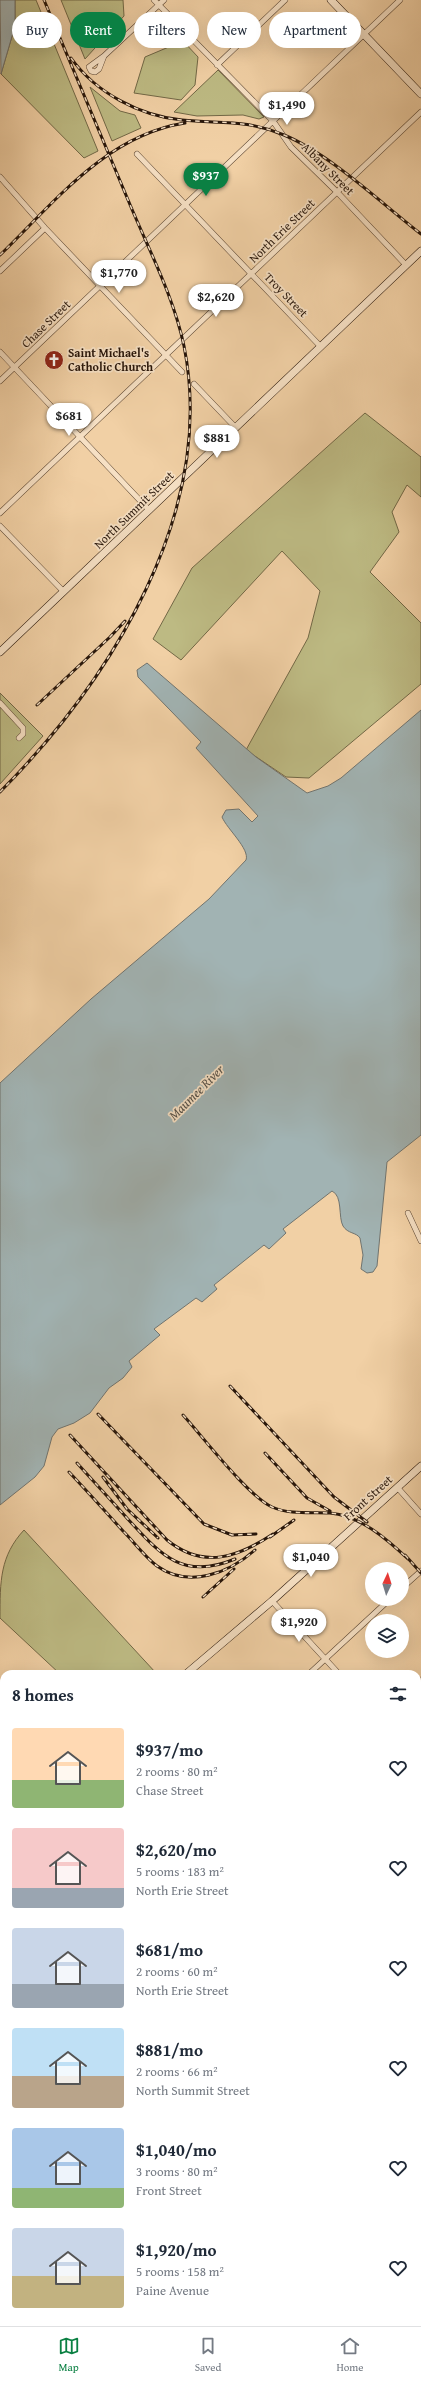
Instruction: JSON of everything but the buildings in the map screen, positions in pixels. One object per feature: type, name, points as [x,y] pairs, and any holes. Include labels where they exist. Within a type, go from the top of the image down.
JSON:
[{"type":"main road","points":[[331,0],[421,94]]},
{"type":"main road","name":"North Summit Street","points":[[0,652],[421,251]]},
{"type":"main road","name":"Front Street","points":[[191,1670],[272,1601],[421,1466]]},
{"type":"street","name":"Albany Street","points":[[154,0],[273,121],[291,147],[338,192],[406,265]]},
{"type":"street","points":[[104,56],[164,0]]},
{"type":"street","points":[[217,65],[285,0]]},
{"type":"street","name":"Chase Street","points":[[0,382],[400,0]]},
{"type":"street","name":"North Erie Street","points":[[0,513],[421,112]]},
{"type":"street","name":"Troy Street","points":[[137,154],[321,346]]},
{"type":"street","points":[[0,178],[45,228],[182,372]]},
{"type":"street","points":[[0,271],[45,228]]},
{"type":"street","points":[[0,352],[149,510]]},
{"type":"street","points":[[194,384],[236,428]]},
{"type":"street","points":[[0,526],[64,592]]},
{"type":"street","points":[[0,703],[23,728],[23,734],[19,738]]},
{"type":"street","points":[[408,1213],[421,1241]]},
{"type":"street","points":[[397,1487],[421,1514]]},
{"type":"street","points":[[409,1581],[421,1570]]},
{"type":"street","points":[[272,1601],[335,1670]]},
{"type":"street","points":[[313,1670],[382,1606]]},
{"type":"shaded area","points":[[15,0],[36,0],[41,12],[15,12]]},
{"type":"shaded area","points":[[61,0],[123,0],[124,12],[70,12],[70,22]]},
{"type":"shaded area","points":[[12,36],[12,48],[56,48],[98,151],[84,158],[1,74]]},
{"type":"shaded area","points":[[81,48],[95,48],[85,59]]},
{"type":"shaded area","points":[[166,48],[190,48],[198,57],[195,85],[181,100],[134,93],[145,57]]},
{"type":"shaded area","points":[[218,70],[264,117],[259,119],[243,115],[197,116],[174,112]]},
{"type":"shaded area","points":[[90,87],[120,111],[135,115],[141,128],[112,141]]},
{"type":"shaded area","points":[[365,413],[421,457],[421,497],[407,485],[392,512],[399,532],[370,572],[421,623],[421,684],[309,778],[286,777],[246,750],[308,638],[320,591],[282,551],[181,660],[153,639],[192,568]]},
{"type":"shaded area","points":[[0,693],[43,736],[0,784]]},
{"type":"shaded area","points":[[24,1530],[153,1670],[56,1670],[0,1618],[0,1592],[3,1570],[10,1550]]},
{"type":"water","points":[[0,0],[15,0],[15,12],[12,12],[12,36],[1,74]]},
{"type":"water","name":"Maumee River","points":[[147,663],[256,757],[307,793],[328,786],[341,778],[421,710],[421,1135],[387,1162],[377,1266],[373,1272],[367,1273],[361,1269],[363,1255],[360,1238],[345,1229],[343,1226],[338,1197],[332,1191],[283,1229],[286,1233],[269,1249],[264,1245],[214,1285],[217,1289],[202,1302],[196,1298],[154,1329],[160,1335],[129,1361],[132,1367],[123,1378],[109,1388],[90,1413],[74,1423],[58,1429],[52,1437],[44,1466],[35,1477],[0,1505],[0,1083],[91,999],[209,899],[246,860],[245,850],[222,817],[226,810],[239,809],[252,822],[258,816],[196,748],[201,742],[138,677],[137,670]]},
{"type":"railway","points":[[0,792],[41,747],[81,698],[116,645],[146,588],[170,530],[185,469],[190,408],[184,346],[180,328],[168,293],[44,0]]},
{"type":"railway","points":[[71,58],[81,71],[106,92],[120,101],[150,114],[182,120],[257,126],[284,135],[301,143],[337,166],[421,234]]},
{"type":"railway","points":[[0,255],[61,194],[106,156],[130,141],[157,130],[185,123]]},
{"type":"railway","points":[[37,705],[110,637],[125,621]]},
{"type":"railway","points":[[230,1386],[334,1497],[367,1522]]},
{"type":"railway","points":[[98,1414],[204,1524],[232,1535],[256,1534]]},
{"type":"railway","points":[[183,1415],[226,1465],[262,1501],[279,1510],[301,1513],[330,1513],[351,1518],[382,1536],[408,1559]]},
{"type":"railway","points":[[70,1435],[167,1540],[181,1549],[194,1555],[221,1557],[247,1549],[273,1534]]},
{"type":"railway","points":[[265,1453],[307,1498],[330,1511]]},
{"type":"railway","points":[[77,1463],[150,1542],[173,1560],[186,1565],[200,1567],[216,1565],[235,1559]]},
{"type":"railway","points":[[69,1472],[148,1558],[157,1566],[169,1573],[195,1577],[208,1575],[233,1565],[255,1550]]},
{"type":"railway","points":[[103,1477],[127,1509],[158,1538]]},
{"type":"railway","points":[[270,1537],[294,1520]]},
{"type":"railway","points":[[405,1555],[421,1573]]},
{"type":"railway","points":[[203,1597],[234,1569]]},
{"type":"place","name":"Saint Michael's Catholic Church","points":[[54,360]]}]
